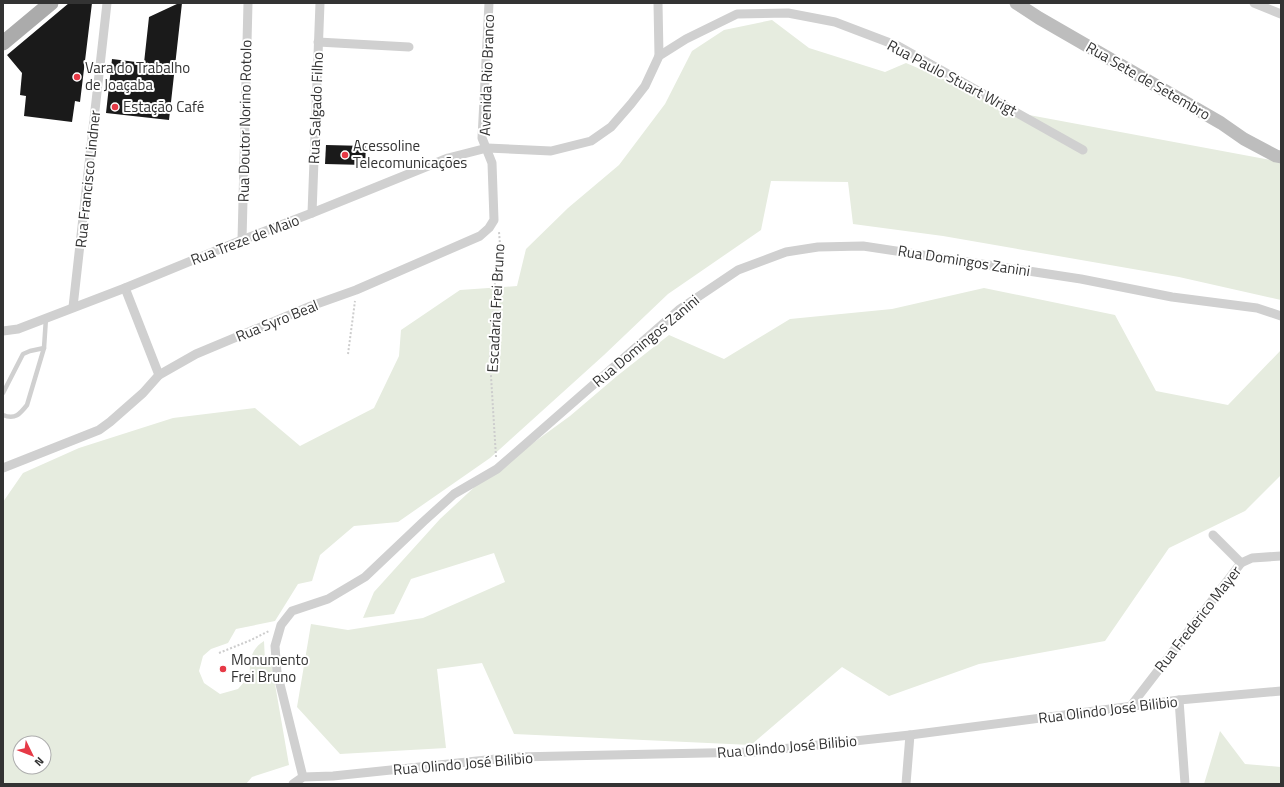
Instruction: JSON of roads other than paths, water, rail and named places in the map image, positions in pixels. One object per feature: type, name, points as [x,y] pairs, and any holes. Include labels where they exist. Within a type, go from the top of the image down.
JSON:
[{"type":"main road","points":[[3,43],[51,3]]},
{"type":"street","name":"Rua Francisco Lindner","points":[[74,308],[107,3]]},
{"type":"street","name":"Rua Doutor Norino Rotolo","points":[[242,240],[248,3]]},
{"type":"street","name":"Rua Salgado Filho","points":[[312,213],[320,3]]},
{"type":"street","name":"Avenida Rio Branco","points":[[487,148],[482,138],[489,3]]},
{"type":"street","points":[[487,148],[551,151],[591,141],[611,127],[645,86],[659,56],[658,3]]},
{"type":"street","name":"Rua Sete de Setembro","points":[[1016,3],[1039,18],[1221,123],[1244,139],[1276,156],[1281,157]]},
{"type":"street","points":[[1254,3],[1281,14]]},
{"type":"street","name":"Rua Paulo Stuart Wrigt","points":[[659,56],[686,39],[737,14],[788,12],[835,22],[898,46],[1083,150]]},
{"type":"street","points":[[318,42],[408,47]]},
{"type":"street","name":"Rua Treze de Maio","points":[[3,331],[18,329],[74,308],[448,158],[487,148]]},
{"type":"street","name":"Rua Syro Beal","points":[[3,468],[99,430],[116,417],[159,375],[196,354],[311,306],[356,290],[480,236],[489,228],[494,220],[492,162],[487,148]]},
{"type":"street","name":"Rua Domingos Zanini","points":[[303,777],[277,672],[275,646],[281,625],[292,611],[328,599],[365,577],[454,494],[497,469],[680,309],[738,270],[786,252],[818,247],[863,246],[1081,279],[1172,297],[1257,308],[1281,316]]},
{"type":"street","points":[[125,288],[159,375]]},
{"type":"street","points":[[1212,536],[1241,563]]},
{"type":"street","name":"Rua Frederico Mayer","points":[[1130,707],[1241,563],[1252,558],[1281,556]]},
{"type":"street","name":"Rua Olindo José Bilibio","points":[[303,777],[333,776],[516,758],[753,752],[1179,700],[1281,691]]},
{"type":"street","points":[[1179,700],[1185,784]]},
{"type":"street","points":[[906,784],[910,734]]},
{"type":"street","points":[[293,784],[303,777]]},
{"type":"lane","points":[[3,415],[9,418],[16,416],[27,405],[44,348],[46,318]]},
{"type":"lane","points":[[3,393],[23,354],[44,348]]},
{"type":"place","name":"Vara do Trabalho de Joaçaba","points":[[77,77]]},
{"type":"place","name":"Estação Café","points":[[115,107]]},
{"type":"place","name":"Acessoline Telecomunicações","points":[[345,155]]},
{"type":"place","name":"Monumento Frei Bruno","points":[[223,669]]}]
